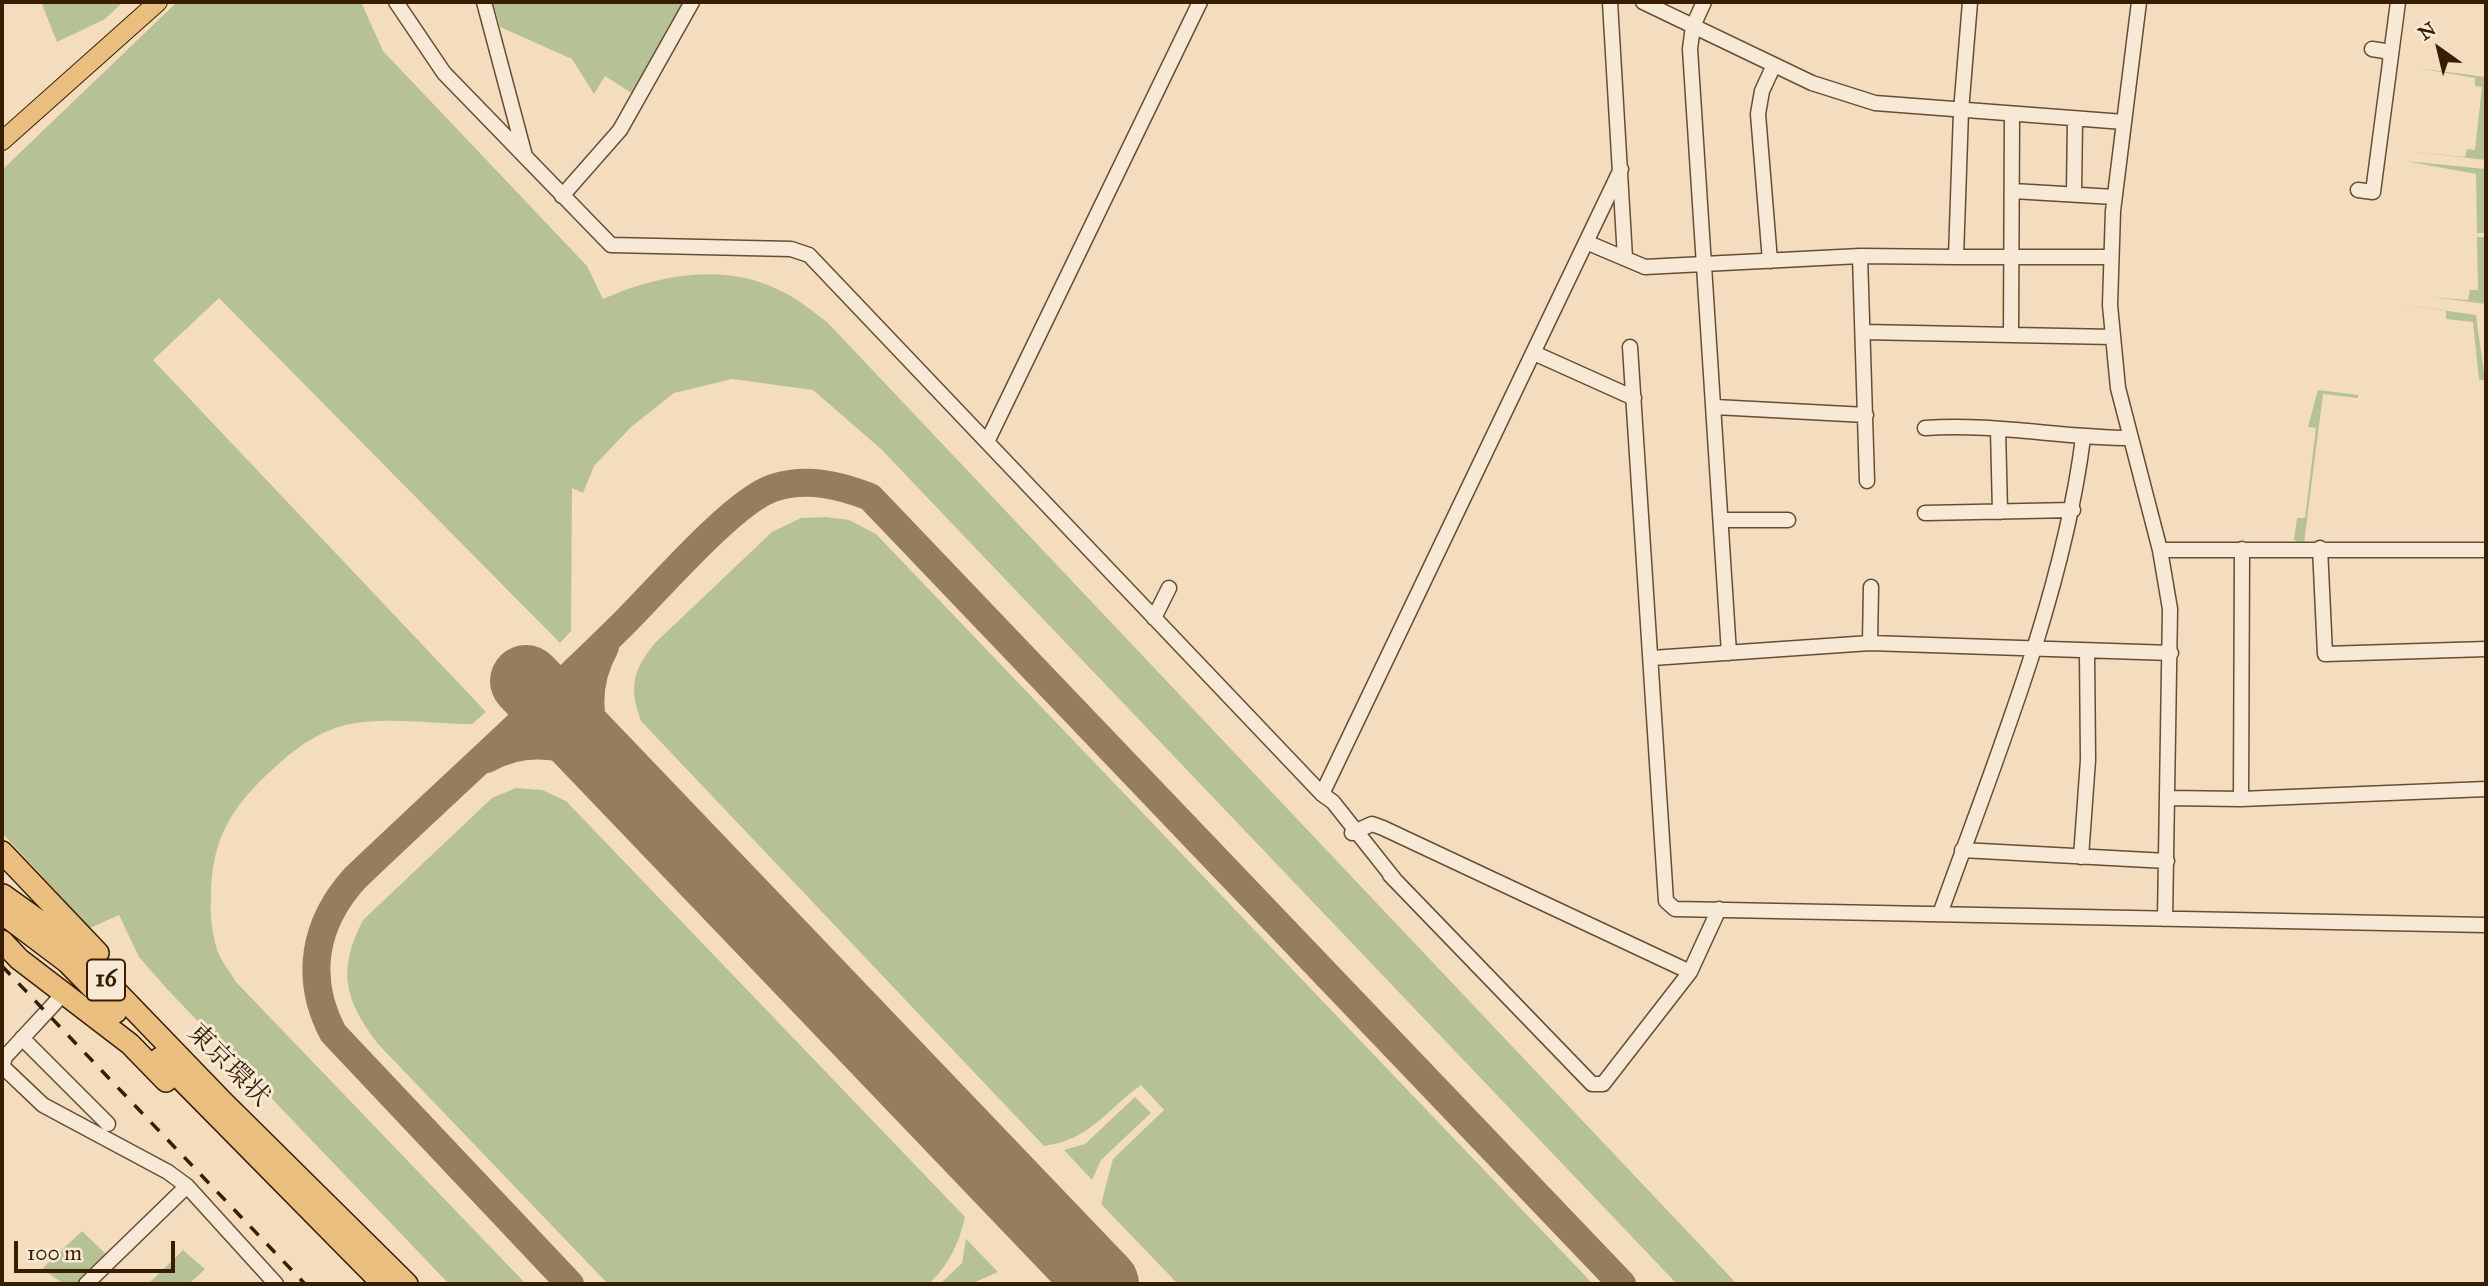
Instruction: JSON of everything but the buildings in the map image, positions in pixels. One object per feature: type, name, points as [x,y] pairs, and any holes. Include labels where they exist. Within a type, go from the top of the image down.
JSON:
[{"type":"highway","points":[[2,852],[12,874],[231,1092],[281,1158]]},
{"type":"highway","name":"東京環状","points":[[3,895],[63,938],[80,954],[407,1284]]},
{"type":"highway","name":"東京環状","points":[[2,913],[67,962],[383,1284]]},
{"type":"highway","points":[[2,941],[19,959],[130,1044],[257,1174],[358,1258]]},
{"type":"main road","points":[[2,141],[158,2]]},
{"type":"street","points":[[397,2],[444,73],[611,245],[790,249],[809,255],[1322,794],[1327,806],[1354,832],[1395,880],[1591,1084],[1603,1084],[1690,972],[1719,909]]},
{"type":"street","points":[[484,2],[526,157]]},
{"type":"street","points":[[562,196],[620,130],[692,2]]},
{"type":"street","points":[[987,442],[1200,2]]},
{"type":"street","points":[[1610,2],[1625,258]]},
{"type":"street","points":[[1643,2],[1812,83],[1875,103],[2124,122]]},
{"type":"street","points":[[1704,2],[1693,26],[1690,49],[1729,653]]},
{"type":"street","points":[[1956,257],[1961,111],[1970,2]]},
{"type":"street","points":[[2137,2],[2114,197],[2110,257],[2118,388],[2160,550],[2170,608],[2165,919]]},
{"type":"street","points":[[2358,190],[2373,192],[2381,80],[2392,58],[2398,2]]},
{"type":"street","points":[[2372,49],[2392,58]]},
{"type":"street","points":[[1770,261],[1758,114],[1762,91],[1774,65]]},
{"type":"street","points":[[2011,335],[2012,114]]},
{"type":"street","points":[[2074,194],[2075,119]]},
{"type":"street","points":[[1322,794],[1621,169]]},
{"type":"street","points":[[2013,191],[2114,197]]},
{"type":"street","points":[[1586,242],[1645,267],[1860,256],[2110,257]]},
{"type":"street","points":[[1860,256],[1867,481]]},
{"type":"street","points":[[1863,332],[2113,337]]},
{"type":"street","points":[[1630,347],[1666,901],[1675,909],[2486,925]]},
{"type":"street","points":[[1534,353],[1634,398]]},
{"type":"street","points":[[1715,407],[1866,415]]},
{"type":"street","points":[[1925,428],[1998,429],[2084,438],[2131,438]]},
{"type":"street","points":[[1998,429],[2000,512]]},
{"type":"street","points":[[1940,914],[2033,647],[2073,510],[2084,438]]},
{"type":"street","points":[[1925,513],[2073,510]]},
{"type":"street","points":[[1722,520],[1788,520]]},
{"type":"street","points":[[2320,548],[2325,654],[2486,649]]},
{"type":"street","points":[[2241,799],[2242,549]]},
{"type":"street","points":[[2160,550],[2486,550]]},
{"type":"street","points":[[1870,643],[1871,587]]},
{"type":"street","points":[[1154,618],[1169,588]]},
{"type":"street","points":[[1652,658],[1870,643],[2171,653]]},
{"type":"street","points":[[2081,857],[2088,760],[2087,651]]},
{"type":"street","points":[[2168,799],[2241,799],[2486,789]]},
{"type":"street","points":[[1354,832],[1372,824],[1383,828],[1690,972]]},
{"type":"street","points":[[1962,850],[2166,861]]},
{"type":"street","points":[[64,993],[5,1056],[2,1068],[43,1105],[168,1172],[187,1186],[276,1284]]},
{"type":"street","points":[[22,1038],[108,1124]]},
{"type":"street","points":[[86,1284],[187,1186]]},
{"type":"green space","points":[[41,2],[123,2],[105,19],[57,42]]},
{"type":"green space","points":[[177,2],[361,2],[383,51],[587,266],[603,299],[625,290],[671,278],[718,274],[764,284],[792,297],[827,322],[1737,1284],[1677,1284],[881,449],[813,390],[732,379],[674,393],[631,427],[594,466],[583,493],[572,488],[571,631],[560,643],[219,298],[153,360],[486,712],[472,724],[360,722],[334,728],[306,742],[258,783],[235,811],[220,841],[212,877],[211,917],[215,944],[236,982],[526,1284],[449,1284],[168,990],[139,957],[119,915],[90,928],[2,833],[2,170]]},
{"type":"green space","points":[[493,2],[686,2],[633,94],[605,76],[594,94],[572,59],[500,27]]},
{"type":"green space","points":[[2417,68],[2486,77],[2486,160],[2406,151],[2465,157],[2467,149],[2475,150],[2482,87],[2475,86],[2475,78]]},
{"type":"green space","points":[[2405,161],[2486,169],[2486,233],[2477,233],[2476,174]]},
{"type":"green space","points":[[2477,237],[2486,237],[2486,304],[2431,297],[2468,300],[2470,290],[2478,290]]},
{"type":"green space","points":[[2387,302],[2476,315],[2485,380],[2479,380],[2473,322],[2446,319],[2446,311]]},
{"type":"green space","points":[[2318,390],[2358,395],[2358,398],[2323,394],[2304,543],[2297,543],[2294,539],[2297,518],[2305,518],[2316,428],[2308,427]]},
{"type":"green space","points":[[801,518],[849,520],[876,534],[1593,1284],[1178,1284],[1101,1204],[1113,1159],[1164,1110],[1141,1085],[1086,1131],[1060,1143],[1044,1146],[641,721],[635,699],[635,680],[641,662],[655,643],[772,532]]},
{"type":"green space","points":[[516,788],[542,790],[566,801],[965,1217],[952,1254],[929,1284],[608,1284],[378,1044],[358,1013],[348,984],[350,955],[363,920],[492,798]]},
{"type":"green space","points":[[1135,1097],[1151,1113],[1101,1160],[1092,1180],[1064,1150],[1085,1144]]},
{"type":"green space","points":[[82,1231],[108,1256],[79,1284],[64,1284],[42,1269]]},
{"type":"green space","points":[[966,1239],[998,1272],[971,1284],[940,1284],[962,1263]]},
{"type":"green space","points":[[183,1250],[205,1269],[189,1284],[148,1284]]},
{"type":"taxiway","points":[[570,1284],[333,1033],[318,992],[316,972],[322,932],[330,913],[355,878],[588,658],[716,529],[756,497],[773,488],[798,483],[835,486],[870,497],[1622,1284]]},
{"type":"taxiway","points":[[605,647],[592,681],[591,714],[600,747],[619,778]]},
{"type":"taxiway","points":[[487,759],[519,747],[552,747],[583,756],[612,773]]},
{"type":"taxiway","points":[[1082,1263],[1088,1284]]},
{"type":"runway","points":[[526,681],[1103,1284]]},
{"type":"railway","points":[[2,966],[305,1284]]}]
